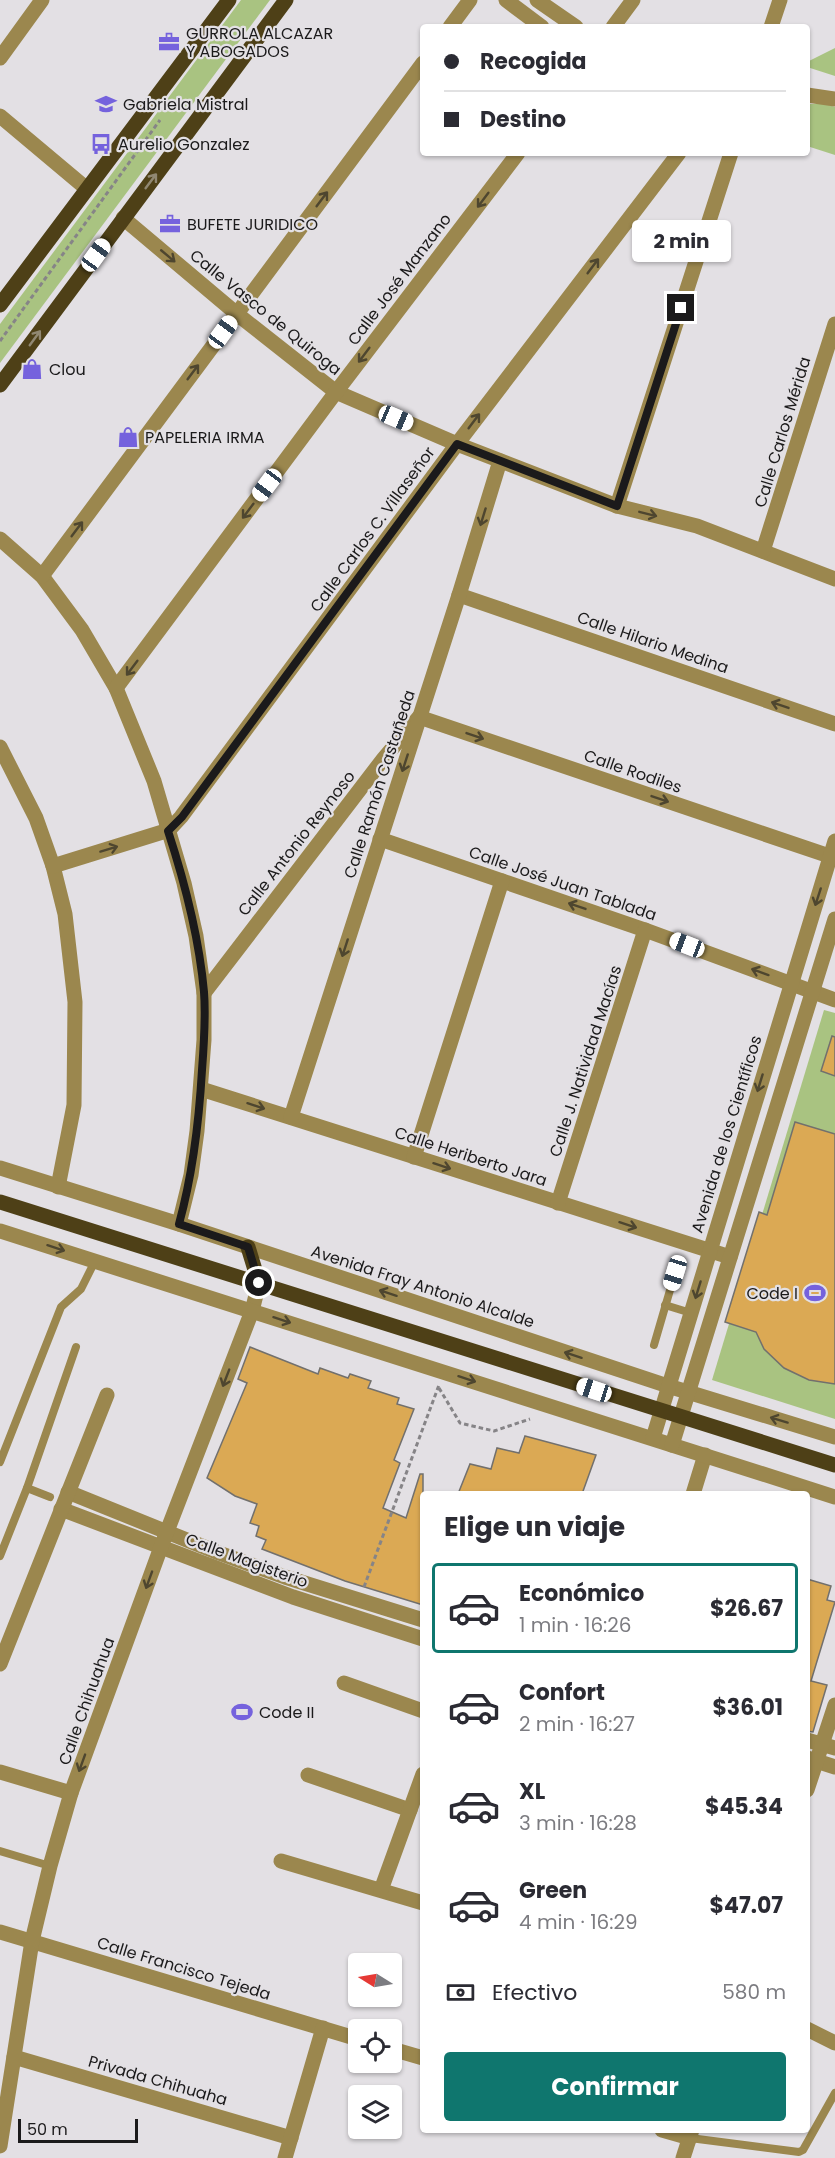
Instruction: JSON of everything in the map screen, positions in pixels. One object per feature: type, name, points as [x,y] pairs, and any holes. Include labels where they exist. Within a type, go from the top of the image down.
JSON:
[{"type":"main road","points":[[0,305],[229,0]]},
{"type":"main road","points":[[0,385],[286,0]]},
{"type":"main road","points":[[0,1202],[681,1418],[835,1464]]},
{"type":"main road","points":[[248,1247],[259,1283]]},
{"type":"street","points":[[0,58],[42,0]]},
{"type":"street","points":[[452,24],[470,0]]},
{"type":"street","points":[[506,0],[538,24]]},
{"type":"street","points":[[537,0],[572,24]]},
{"type":"street","points":[[615,24],[633,0]]},
{"type":"street","points":[[772,24],[780,0]]},
{"type":"street","points":[[42,576],[420,67]]},
{"type":"street","points":[[810,95],[835,99]]},
{"type":"street","points":[[0,117],[87,189]]},
{"type":"street","name":"Calle José Manzano","points":[[116,688],[336,392],[516,156]]},
{"type":"street","name":"Calle Carlos C. Villaseñor","points":[[168,831],[182,817],[457,444],[677,156]]},
{"type":"street","points":[[617,506],[730,156]]},
{"type":"street","name":"Calle Vasco de Quiroga","points":[[123,218],[237,314],[336,392],[457,444],[617,506],[697,526],[835,579]]},
{"type":"street","name":"Calle Carlos Mérida","points":[[764,551],[835,324]]},
{"type":"street","name":"Calle Ramón Castañeda","points":[[291,1117],[500,461]]},
{"type":"street","points":[[0,539],[42,576],[82,630],[116,688],[154,781],[184,883],[194,926],[204,993],[204,1040],[201,1089],[190,1175],[179,1224]]},
{"type":"street","name":"Calle Hilario Medina","points":[[459,595],[835,724]]},
{"type":"street","name":"Calle Rodiles","points":[[420,717],[833,858]]},
{"type":"street","name":"Calle Antonio Reynoso","points":[[204,993],[384,758],[420,717]]},
{"type":"street","points":[[0,747],[36,818],[53,866],[65,914],[75,1002],[74,1105],[58,1187]]},
{"type":"street","points":[[53,866],[168,831]]},
{"type":"street","name":"Calle José Juan Tablada","points":[[380,839],[645,930],[835,1000]]},
{"type":"street","name":"Avenida de los Científicos","points":[[653,1438],[790,984],[833,858],[835,841]]},
{"type":"street","points":[[414,1156],[502,881]]},
{"type":"street","points":[[672,1445],[835,919]]},
{"type":"street","name":"Calle J. Natividad Macías","points":[[558,1203],[645,930]]},
{"type":"street","name":"Calle Heriberto Jara","points":[[201,1089],[730,1257]]},
{"type":"street","name":"Avenida Fray Antonio Alcalde","points":[[0,1168],[179,1224],[668,1386],[835,1437]]},
{"type":"street","points":[[0,1231],[252,1311],[441,1379],[653,1438],[835,1497]]},
{"type":"street","name":"Calle Chihuahua","points":[[0,2146],[32,1941],[71,1793],[161,1547],[252,1311],[259,1283]]},
{"type":"street","points":[[0,1664],[107,1395]]},
{"type":"street","points":[[694,1491],[705,1455]]},
{"type":"street","name":"Calle Magisterio","points":[[68,1492],[274,1573],[420,1619]]},
{"type":"street","name":"Calle Magisterio","points":[[61,1509],[293,1597],[420,1638]]},
{"type":"street","points":[[344,1683],[420,1710]]},
{"type":"street","points":[[812,1759],[829,1746],[835,1705]]},
{"type":"street","points":[[810,1741],[829,1746]]},
{"type":"street","points":[[812,1759],[835,1767]]},
{"type":"street","points":[[0,1772],[71,1793]]},
{"type":"street","points":[[308,1775],[410,1810]]},
{"type":"street","points":[[381,1890],[420,1782]]},
{"type":"street","points":[[281,1861],[420,1902]]},
{"type":"street","name":"Calle Francisco Tejeda","points":[[0,1932],[348,2036]]},
{"type":"street","points":[[285,2158],[323,2028]]},
{"type":"street","points":[[810,2030],[835,2043]]},
{"type":"street","points":[[402,2052],[420,2057]]},
{"type":"street","name":"Privada Chihuaha","points":[[14,2057],[291,2138]]},
{"type":"street","points":[[683,2158],[691,2134]]},
{"type":"lane","points":[[0,1462],[61,1306],[81,1288],[95,1261]]},
{"type":"lane","points":[[654,1345],[675,1273]]},
{"type":"lane","points":[[665,1305],[691,1313]]},
{"type":"lane","points":[[0,1556],[27,1488],[76,1347]]},
{"type":"lane","points":[[27,1488],[50,1497],[61,1509]]},
{"type":"lane","points":[[50,1497],[68,1492]]},
{"type":"lane","points":[[0,1851],[50,1866]]},
{"type":"lane","points":[[691,2134],[799,2152],[803,2150],[835,2093]]},
{"type":"path","points":[[0,341],[164,115]]},
{"type":"path","points":[[441,1379],[460,1423],[494,1431],[530,1419]]},
{"type":"path","points":[[359,1600],[441,1379]]},
{"type":"green space","points":[[241,0],[270,0],[0,363],[0,324]]},
{"type":"green space","points":[[835,48],[835,76],[810,68],[810,60]]},
{"type":"green space","points":[[810,104],[826,104],[835,107],[835,155],[810,147]]},
{"type":"green space","points":[[824,1010],[835,1013],[835,1419],[712,1380]]},
{"type":"building","points":[[832,1036],[835,1037],[835,1076],[821,1071]]},
{"type":"building","points":[[795,1122],[835,1134],[835,1384],[809,1380],[784,1368],[764,1349],[756,1332],[725,1322],[759,1212],[767,1215]]},
{"type":"building","points":[[250,1347],[318,1374],[320,1368],[348,1378],[350,1374],[371,1381],[368,1388],[399,1398],[397,1404],[414,1409],[394,1460],[400,1463],[383,1508],[406,1518],[420,1474],[423,1474],[423,1491],[420,1491],[420,1604],[345,1581],[262,1549],[266,1540],[256,1536],[259,1526],[250,1523],[257,1504],[235,1496],[207,1478],[247,1383],[238,1379]]},
{"type":"building","points":[[525,1436],[596,1455],[583,1491],[459,1491],[470,1464],[491,1469],[497,1448],[519,1453]]},
{"type":"building","points":[[810,1580],[831,1586],[827,1600],[835,1602],[811,1681],[827,1685],[813,1732],[810,1732]]},
{"type":"place","name":"GURROLA ALCAZAR Y ABOGADOS","points":[[169,42]]},
{"type":"place","name":"Gabriela Mistral","points":[[106,104]]},
{"type":"place","name":"Aurelio Gonzalez","points":[[101,144]]},
{"type":"place","name":"BUFETE JURIDICO","points":[[170,224]]},
{"type":"place","name":"Clou","points":[[32,369]]},
{"type":"place","name":"PAPELERIA IRMA","points":[[128,437]]},
{"type":"place","name":"Code I","points":[[815,1293]]},
{"type":"place","name":"Code II","points":[[242,1712]]},
{"type":"route","points":[[259,1283],[248,1247],[179,1224],[185,1203],[197,1131],[204,1040],[204,993],[196,936],[184,883],[168,831],[182,817],[457,444],[617,506],[681,308]]}]
